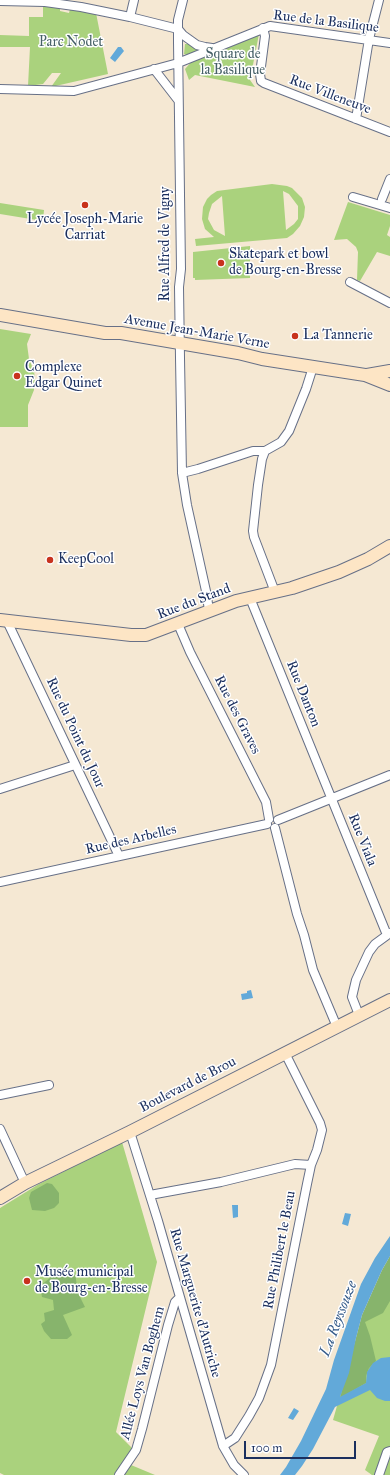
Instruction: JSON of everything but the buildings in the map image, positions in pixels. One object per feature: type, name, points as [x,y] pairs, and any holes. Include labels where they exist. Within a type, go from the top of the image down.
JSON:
[{"type":"street","points":[[0,1],[21,0],[82,4],[178,29],[197,45],[215,48]]},
{"type":"street","points":[[130,17],[134,0]]},
{"type":"street","name":"Rue Alfred de Vigny","points":[[183,0],[179,14],[178,29],[179,287],[182,472],[186,499],[209,610]]},
{"type":"street","points":[[356,119],[369,39],[379,0]]},
{"type":"street","name":"Rue de la Basilique","points":[[0,89],[74,91],[178,63],[270,26],[390,43]]},
{"type":"street","name":"Rue Villeneuve","points":[[263,28],[265,36],[260,74],[261,81],[266,85],[390,132]]},
{"type":"street","points":[[154,69],[178,100]]},
{"type":"street","points":[[382,199],[390,179]]},
{"type":"street","points":[[353,197],[390,208]]},
{"type":"street","points":[[350,282],[390,303]]},
{"type":"street","name":"Avenue Jean-Marie Verne","points":[[0,315],[105,333],[121,333],[313,367],[390,378]]},
{"type":"street","points":[[182,472],[198,469],[253,451],[265,451],[281,442],[289,431],[313,367]]},
{"type":"street","points":[[365,375],[390,372]]},
{"type":"street","points":[[365,375],[390,385]]},
{"type":"street","points":[[265,451],[262,459],[254,537],[275,592]]},
{"type":"street","name":"Rue du Stand","points":[[3,621],[139,636],[153,633],[178,624],[209,610],[292,588],[339,572],[368,559],[390,546]]},
{"type":"street","name":"Rue Danton","points":[[250,598],[331,799]]},
{"type":"street","name":"Rue du Point du Jour","points":[[3,621],[119,856]]},
{"type":"street","name":"Rue des Graves","points":[[178,624],[190,652],[266,802],[268,821]]},
{"type":"street","points":[[0,789],[75,765]]},
{"type":"street","points":[[277,824],[331,799],[389,777]]},
{"type":"street","name":"Rue Viala","points":[[331,799],[389,934]]},
{"type":"street","points":[[268,821],[274,817],[277,824],[296,907],[313,970],[337,1026]]},
{"type":"street","name":"Rue des Arbelles","points":[[0,882],[268,821]]},
{"type":"street","points":[[359,1015],[352,996],[356,980],[369,952],[376,944],[389,934]]},
{"type":"street","name":"Boulevard de Brou","points":[[0,1198],[25,1183],[130,1132],[390,1000]]},
{"type":"street","name":"Rue Philibert le Beau","points":[[223,1446],[235,1438],[249,1416],[259,1398],[271,1365],[311,1165],[317,1150],[321,1127],[285,1053]]},
{"type":"street","points":[[0,1095],[49,1085]]},
{"type":"street","points":[[0,1129],[25,1183]]},
{"type":"street","name":"Rue Marguerite d'Autriche","points":[[130,1132],[150,1195],[223,1446],[234,1465],[244,1475]]},
{"type":"street","points":[[150,1195],[221,1182],[295,1164],[311,1165]]},
{"type":"street","name":"Allée Loys Van Boghem","points":[[119,1475],[136,1450],[175,1302],[179,1298]]},
{"type":"street","points":[[170,1320],[181,1318],[187,1322]]},
{"type":"street","points":[[379,1475],[388,1452],[390,1451]]},
{"type":"green space","name":"Parc Nodet","points":[[43,6],[60,7],[60,11],[69,13],[70,9],[96,13],[108,74],[51,87],[61,73],[52,73],[43,84],[28,86],[30,47],[0,47],[0,35],[29,36],[29,17],[43,17]]},
{"type":"green space","name":"Square de la Basilique","points":[[259,34],[250,80],[255,87],[195,75],[189,80],[185,69],[193,60]]},
{"type":"green space","points":[[185,44],[190,44],[196,49],[196,52],[187,55],[184,54]]},
{"type":"green space","points":[[272,184],[287,186],[292,188],[302,198],[305,207],[304,217],[300,226],[287,238],[196,246],[195,239],[214,237],[205,229],[202,219],[203,207],[207,199],[217,191]],"holes":[[[283,191],[289,194],[298,206],[298,219],[286,230]],[[222,196],[225,236],[214,230],[208,219],[212,204]]]},
{"type":"green space","points":[[348,202],[390,215],[390,226],[387,235],[390,237],[390,256],[377,252],[360,281],[357,280],[358,252],[356,247],[347,239],[334,240]]},
{"type":"green space","points":[[0,203],[44,210],[43,221],[0,214]]},
{"type":"green space","name":"Skatepark et bowl de Bourg-en-Bresse","points":[[250,246],[250,278],[195,280],[195,278],[193,278],[193,252]]},
{"type":"green space","name":"Complexe Edgar Quinet","points":[[0,329],[31,334],[27,344],[29,359],[34,371],[35,380],[34,390],[28,405],[28,427],[0,427]]},
{"type":"green space","points":[[122,1142],[157,1262],[116,1432],[133,1449],[116,1475],[4,1475],[0,1473],[0,1208],[39,1184]]},
{"type":"green space","points":[[47,1183],[52,1184],[59,1193],[59,1203],[54,1208],[45,1211],[32,1210],[29,1198],[31,1192]]},
{"type":"green space","points":[[390,1256],[390,1475],[372,1475],[365,1470],[379,1436],[333,1420],[354,1346]]},
{"type":"green space","points":[[390,1256],[390,1301],[383,1313],[365,1322],[376,1361],[369,1368],[366,1376],[366,1383],[340,1398],[362,1315],[382,1270]]},
{"type":"green space","points":[[75,1273],[78,1293],[85,1307],[63,1315],[72,1335],[67,1339],[51,1339],[44,1331],[41,1324],[45,1321],[44,1313],[54,1310],[53,1300],[42,1297],[40,1286],[51,1277]]},
{"type":"green space","points":[[131,1465],[155,1475],[122,1475]]},
{"type":"water","points":[[118,47],[121,47],[124,51],[115,62],[110,58]]},
{"type":"water","points":[[251,990],[253,998],[242,1000],[241,994],[247,993],[247,991]]},
{"type":"water","points":[[232,1205],[238,1205],[238,1217],[233,1218]]},
{"type":"water","points":[[345,1213],[351,1214],[348,1226],[342,1224]]},
{"type":"water","points":[[390,1236],[390,1256],[382,1270],[362,1315],[349,1373],[340,1397],[366,1383],[367,1372],[373,1363],[381,1358],[390,1357],[390,1401],[377,1398],[370,1390],[335,1407],[313,1449],[295,1475],[280,1475],[301,1441],[326,1389],[334,1360],[361,1284],[375,1258]]},
{"type":"water","points":[[294,1408],[299,1411],[293,1420],[288,1418]]},
{"type":"place","name":"Lycée Joseph-Marie Carriat","points":[[85,205]]},
{"type":"place","name":"Skatepark et bowl de Bourg-en-Bresse","points":[[221,263]]},
{"type":"place","name":"La Tannerie","points":[[295,336]]},
{"type":"place","name":"Complexe Edgar Quinet","points":[[17,376]]},
{"type":"place","name":"KeepCool","points":[[50,560]]},
{"type":"place","name":"Musée municipal de Bourg-en-Bresse","points":[[27,1281]]},
{"type":"water label","name":"La Reyssouze","points":[[339,1319]]}]
